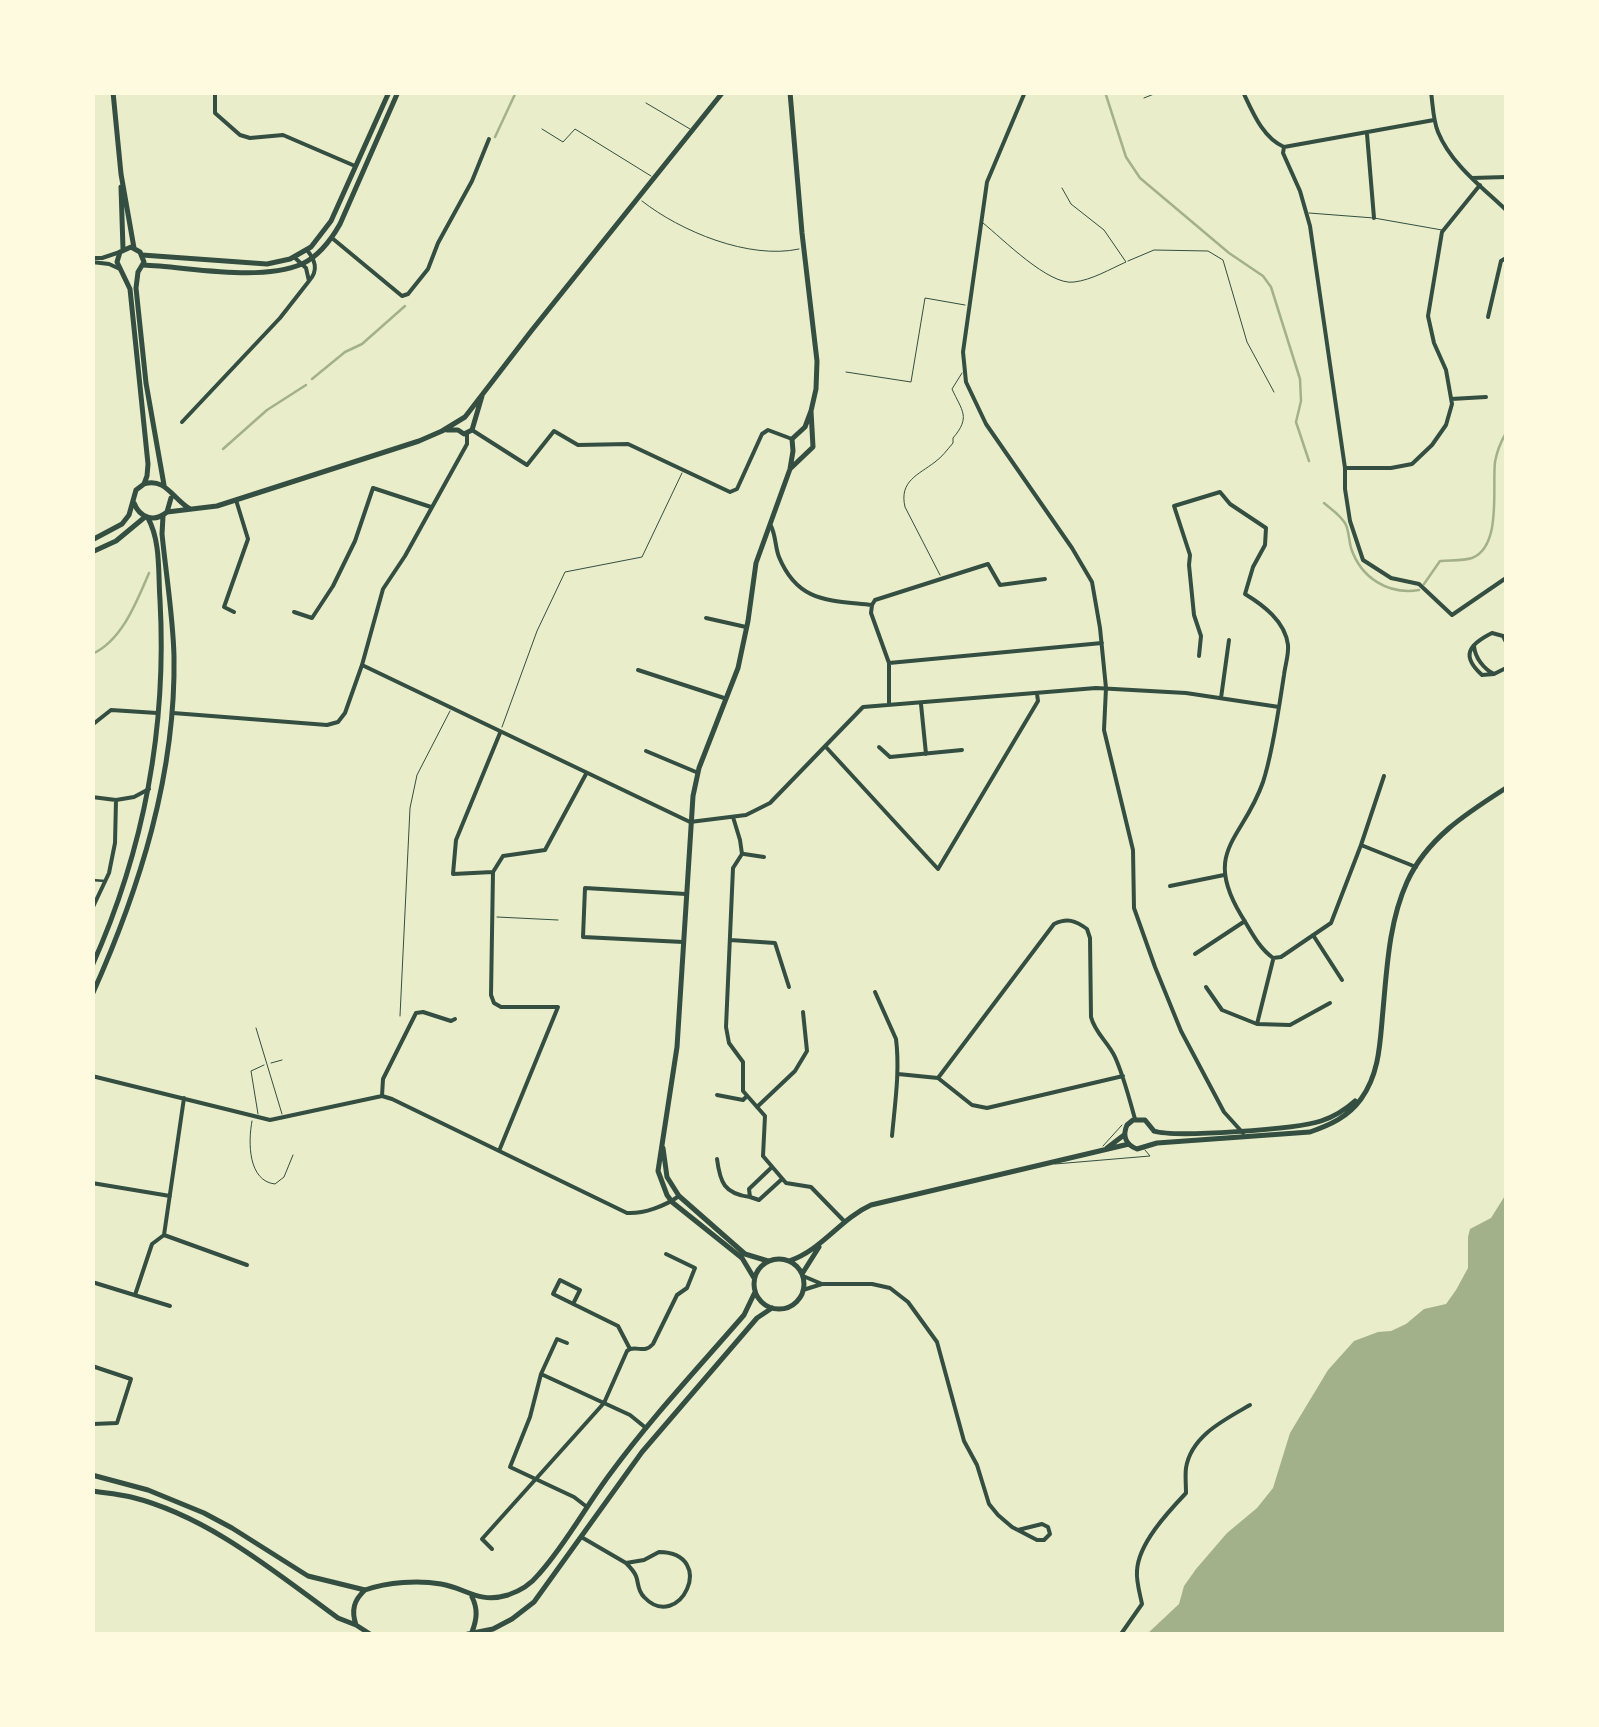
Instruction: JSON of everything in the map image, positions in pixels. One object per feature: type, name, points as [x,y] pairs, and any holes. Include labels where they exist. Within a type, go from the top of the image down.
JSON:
[{"type":"main road","points":[[113,92],[134,248],[142,255],[256,264],[282,262],[306,249],[326,230],[389,92]]},
{"type":"main road","points":[[121,270],[130,274],[140,268],[264,272],[300,264],[312,257],[332,238],[349,207],[398,92]]},
{"type":"main road","points":[[92,552],[116,541],[147,517],[236,500],[458,426],[723,92]]},
{"type":"main road","points":[[790,92],[803,259],[817,361],[811,450],[790,469]]},
{"type":"main road","points":[[122,174],[122,251],[117,262],[130,289],[148,464],[144,484]]},
{"type":"main road","points":[[122,251],[134,248]]},
{"type":"main road","points":[[142,255],[136,288],[146,383],[164,484],[193,510]]},
{"type":"main road","points":[[458,426],[461,433],[471,429],[483,394]]},
{"type":"main road","points":[[754,1278],[742,1258],[672,1202],[658,1172],[677,1047],[690,822],[698,773],[738,668],[756,563],[790,469],[792,439],[804,427],[811,411]]},
{"type":"main road","points":[[465,417],[471,429]]},
{"type":"main road","points":[[799,433],[812,439]]},
{"type":"main road","points":[[793,450],[804,454]]},
{"type":"main road","points":[[92,540],[122,524],[134,503],[136,490],[152,481],[164,484]]},
{"type":"main road","points":[[92,995],[115,944],[158,806],[172,713],[174,652],[162,534],[171,494]]},
{"type":"main road","points":[[92,966],[124,886],[149,789],[159,714],[161,627],[156,535],[134,503]]},
{"type":"main road","points":[[1100,1152],[1135,1120],[1145,1120],[1154,1130],[1175,1134],[1310,1132],[1329,1126],[1350,1110],[1374,1072],[1394,918],[1407,882],[1439,837],[1462,816],[1506,788]]},
{"type":"main road","points":[[1124,1129],[1129,1144],[1137,1149],[1243,1134]]},
{"type":"main road","points":[[1147,1146],[1154,1130]]},
{"type":"main road","points":[[663,1140],[667,1177],[680,1196],[745,1254],[768,1261],[782,1258],[802,1275]]},
{"type":"main road","points":[[789,1261],[821,1244],[860,1210],[888,1200],[1129,1144]]},
{"type":"main road","points":[[470,1633],[494,1629],[534,1602],[618,1482],[757,1318],[772,1308],[788,1307],[795,1302],[803,1290],[802,1275],[821,1244]]},
{"type":"main road","points":[[356,1625],[354,1604],[365,1590],[374,1586],[444,1584],[471,1596],[495,1598],[525,1588],[546,1566],[646,1428],[744,1314],[755,1292],[758,1268],[768,1261]]},
{"type":"main road","points":[[755,1292],[772,1308]]},
{"type":"main road","points":[[92,1475],[194,1508],[308,1576],[365,1590]]},
{"type":"main road","points":[[92,1490],[133,1498],[209,1530],[338,1618],[370,1634]]},
{"type":"main road","points":[[470,1633],[476,1622],[476,1606],[471,1596]]},
{"type":"street","points":[[216,92],[215,113],[240,135],[250,138],[283,134],[356,166]]},
{"type":"street","points":[[1026,92],[987,182],[963,352],[966,382],[986,424],[1092,582],[1106,688],[1104,730],[1133,850],[1134,908],[1188,1046],[1224,1112],[1243,1134]]},
{"type":"street","points":[[1243,92],[1272,142],[1284,147],[1434,120]]},
{"type":"street","points":[[1431,92],[1434,120],[1446,148],[1506,210]]},
{"type":"street","points":[[1367,134],[1374,218]]},
{"type":"street","points":[[332,238],[402,296],[408,294],[428,268],[489,139]]},
{"type":"street","points":[[1284,147],[1306,212],[1350,521],[1362,560],[1391,578],[1419,584],[1452,615],[1506,578]]},
{"type":"street","points":[[1472,178],[1506,177]]},
{"type":"street","points":[[1345,468],[1412,464],[1432,446],[1446,424],[1452,404],[1446,370],[1434,344],[1428,316],[1444,230],[1480,185]]},
{"type":"street","points":[[182,422],[280,318],[309,281],[315,272],[306,249]]},
{"type":"street","points":[[92,260],[122,251]]},
{"type":"street","points":[[294,256],[309,273],[309,281]]},
{"type":"street","points":[[1488,318],[1501,261],[1506,258]]},
{"type":"street","points":[[92,260],[121,270]]},
{"type":"street","points":[[1451,399],[1486,398]]},
{"type":"street","points":[[172,713],[340,724],[362,665],[383,589],[467,444],[471,429],[526,465],[554,431],[578,445],[628,444],[733,492],[762,434],[768,430],[792,439]]},
{"type":"street","points":[[294,612],[312,618],[333,586],[355,541],[372,488],[431,507]]},
{"type":"street","points":[[1199,656],[1201,636],[1194,615],[1190,555],[1174,506],[1220,492],[1234,507],[1266,528],[1265,545],[1245,594],[1266,607],[1279,622],[1288,645],[1263,782],[1226,855],[1224,874],[1229,895],[1263,951],[1273,958],[1281,957],[1331,923],[1384,776]]},
{"type":"street","points":[[234,612],[224,607],[248,539],[236,500]]},
{"type":"street","points":[[769,523],[778,555],[797,586],[829,602],[872,605]]},
{"type":"street","points":[[890,705],[889,663],[871,614],[872,605],[882,596],[988,564],[1000,585],[1044,579]]},
{"type":"street","points":[[706,618],[746,627]]},
{"type":"street","points":[[1506,642],[1492,633],[1471,648],[1468,658],[1482,675],[1506,668]]},
{"type":"street","points":[[1222,698],[1229,640]]},
{"type":"street","points":[[889,663],[1102,643]]},
{"type":"street","points":[[362,665],[690,822],[746,814],[770,803],[864,707],[1106,688],[1186,693],[1279,707]]},
{"type":"street","points":[[638,670],[726,699]]},
{"type":"street","points":[[825,746],[938,869],[1038,701],[1037,694]]},
{"type":"street","points":[[921,702],[926,754]]},
{"type":"street","points":[[92,725],[110,710],[159,714]]},
{"type":"street","points":[[493,872],[452,874],[456,840],[500,732]]},
{"type":"street","points":[[879,746],[890,757],[962,750]]},
{"type":"street","points":[[646,751],[698,773]]},
{"type":"street","points":[[498,1151],[558,1007],[501,1007],[490,995],[493,872],[503,856],[545,850],[586,774]]},
{"type":"street","points":[[92,798],[116,800],[149,789]]},
{"type":"street","points":[[92,909],[105,881],[115,843],[116,800]]},
{"type":"street","points":[[732,817],[742,854],[732,868],[726,1027],[729,1042],[744,1062],[743,1091],[765,1116],[762,1156],[786,1183],[811,1187],[844,1222]]},
{"type":"street","points":[[1361,845],[1416,867]]},
{"type":"street","points":[[742,854],[764,858]]},
{"type":"street","points":[[1170,886],[1224,874]]},
{"type":"street","points":[[92,880],[105,881]]},
{"type":"street","points":[[684,942],[583,936],[585,888],[686,894]]},
{"type":"street","points":[[938,1078],[1054,924],[1072,920],[1087,928],[1090,1016],[1113,1052],[1135,1120]]},
{"type":"street","points":[[1195,954],[1245,921]]},
{"type":"street","points":[[1313,936],[1342,980]]},
{"type":"street","points":[[730,940],[774,943],[789,987]]},
{"type":"street","points":[[1257,1024],[1273,958]]},
{"type":"street","points":[[1206,987],[1222,1010],[1257,1024],[1290,1026],[1330,1003]]},
{"type":"street","points":[[875,992],[896,1039],[898,1074],[892,1136]]},
{"type":"street","points":[[757,1107],[795,1071],[806,1051],[803,1012]]},
{"type":"street","points":[[382,1096],[383,1079],[416,1013],[455,1020]]},
{"type":"street","points":[[898,1074],[938,1078],[972,1105],[987,1108],[1123,1076]]},
{"type":"street","points":[[92,1076],[270,1120],[382,1096],[627,1212],[638,1213],[680,1196]]},
{"type":"street","points":[[717,1096],[743,1100],[747,1096]]},
{"type":"street","points":[[135,1295],[152,1244],[164,1236],[184,1098]]},
{"type":"street","points":[[716,1158],[720,1180],[735,1195],[759,1200],[782,1178]]},
{"type":"street","points":[[750,1197],[749,1189],[772,1167]]},
{"type":"street","points":[[92,1184],[170,1196]]},
{"type":"street","points":[[164,1236],[247,1266]]},
{"type":"street","points":[[492,1549],[482,1539],[604,1402],[627,1351],[648,1349],[653,1344],[677,1295],[687,1288],[695,1268],[666,1254]]},
{"type":"street","points":[[802,1275],[822,1284]]},
{"type":"street","points":[[573,1304],[580,1290],[560,1280],[553,1294],[573,1304],[618,1326],[630,1350]]},
{"type":"street","points":[[92,1282],[170,1306]]},
{"type":"street","points":[[803,1290],[822,1284],[872,1284],[890,1288],[908,1302],[936,1342],[964,1440],[977,1465],[989,1504],[998,1515],[1018,1530],[1037,1540],[1050,1534],[1042,1524],[1018,1530]]},
{"type":"street","points":[[567,1343],[558,1339],[541,1374],[530,1417],[510,1467],[586,1506]]},
{"type":"street","points":[[92,1366],[130,1378],[117,1423],[94,1424]]},
{"type":"street","points":[[541,1374],[630,1415],[646,1428]]},
{"type":"street","points":[[1121,1634],[1142,1604],[1136,1571],[1142,1552],[1164,1516],[1186,1493],[1186,1468],[1193,1447],[1209,1431],[1250,1405]]},
{"type":"street","points":[[581,1537],[626,1563],[636,1576],[640,1594],[655,1605],[673,1604],[687,1592],[690,1576],[683,1560],[676,1555],[659,1552],[626,1563]]},
{"type":"lane","points":[[1144,98],[1160,92]]},
{"type":"lane","points":[[646,103],[693,130]]},
{"type":"lane","points":[[542,130],[563,142],[575,130],[656,178]]},
{"type":"lane","points":[[1062,188],[1071,204],[1104,230],[1126,262]]},
{"type":"lane","points":[[640,198],[662,215],[714,239],[759,249],[795,252],[804,247]]},
{"type":"lane","points":[[1306,212],[1444,230]]},
{"type":"lane","points":[[981,222],[1062,283],[1078,282],[1154,250],[1208,251],[1223,260],[1248,342],[1274,392]]},
{"type":"lane","points":[[846,372],[911,382],[925,298],[970,306]]},
{"type":"lane","points":[[941,578],[902,494],[919,471],[953,444],[963,426],[964,412],[952,389],[965,368]]},
{"type":"lane","points":[[500,732],[537,632],[565,572],[642,557],[683,470]]},
{"type":"lane","points":[[400,1016],[410,808],[418,775],[451,708]]},
{"type":"lane","points":[[492,916],[558,920]]},
{"type":"lane","points":[[256,1028],[282,1117]]},
{"type":"lane","points":[[282,1060],[251,1071],[256,1117],[249,1139],[258,1176],[265,1182],[275,1184],[284,1176],[293,1155]]},
{"type":"lane","points":[[1052,1163],[1150,1156],[1147,1146]]},
{"type":"shaded area","points":[[1506,1194],[1506,1634],[1147,1634],[1179,1604],[1184,1586],[1227,1533],[1257,1508],[1273,1488],[1290,1433],[1328,1370],[1354,1341],[1391,1331],[1424,1309],[1446,1304],[1468,1268],[1470,1229],[1491,1218]]},
{"type":"waterway","points":[[495,137],[516,92]]},
{"type":"waterway","points":[[1105,92],[1126,157],[1140,178],[1229,253],[1263,276],[1271,287],[1300,379],[1301,401],[1296,422],[1309,461]]},
{"type":"waterway","points":[[312,379],[345,352],[362,344],[405,306]]},
{"type":"waterway","points":[[223,449],[267,410],[306,385]]},
{"type":"waterway","points":[[1424,584],[1440,561],[1472,558],[1488,542],[1494,515],[1495,462],[1506,433]]},
{"type":"waterway","points":[[1324,503],[1344,522],[1356,559],[1369,576],[1386,587],[1419,590]]},
{"type":"waterway","points":[[92,654],[120,630],[149,573]]}]
